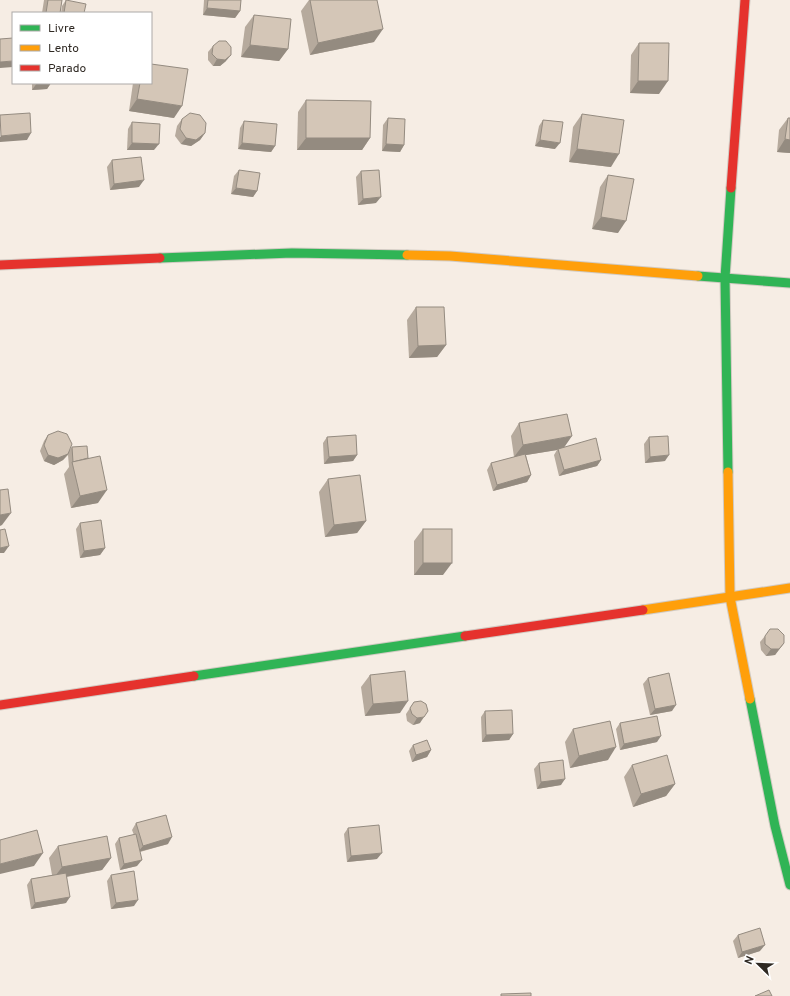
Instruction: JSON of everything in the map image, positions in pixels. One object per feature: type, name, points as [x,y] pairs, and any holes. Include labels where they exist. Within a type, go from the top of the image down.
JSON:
[{"type":"street","points":[[745,0],[725,278],[730,597],[775,826],[790,885]]},
{"type":"street","points":[[0,265],[292,252],[450,256],[790,283]]},
{"type":"street","points":[[0,705],[790,588]]},
{"type":"building","points":[[48,0],[62,0],[60,12],[46,12]]},
{"type":"building","points":[[66,0],[86,4],[84,12],[64,12]]},
{"type":"building","points":[[208,0],[241,0],[240,11],[207,8]]},
{"type":"building","points":[[310,0],[377,0],[383,29],[318,43]]},
{"type":"building","points":[[254,15],[291,19],[288,49],[250,45]]},
{"type":"building","points":[[12,38],[12,61],[0,62],[0,39]]},
{"type":"building","points":[[219,41],[226,41],[231,47],[231,55],[225,60],[217,59],[212,54],[213,46]]},
{"type":"building","points":[[639,43],[669,43],[668,81],[638,81]]},
{"type":"building","points":[[152,64],[188,69],[182,106],[137,99],[140,84],[152,84]]},
{"type":"building","points":[[306,100],[371,101],[370,138],[306,138]]},
{"type":"building","points":[[30,113],[31,133],[1,136],[0,115]]},
{"type":"building","points":[[190,113],[200,115],[206,123],[205,133],[196,140],[186,138],[180,129],[182,119]]},
{"type":"building","points":[[582,114],[624,120],[619,154],[577,149]]},
{"type":"building","points":[[388,118],[405,119],[404,145],[386,144]]},
{"type":"building","points":[[788,118],[790,118],[790,140],[785,139]]},
{"type":"building","points":[[543,120],[563,122],[560,143],[540,140]]},
{"type":"building","points":[[244,121],[277,124],[275,146],[242,143]]},
{"type":"building","points":[[132,122],[160,124],[159,144],[132,143]]},
{"type":"building","points":[[141,157],[144,180],[114,184],[112,160]]},
{"type":"building","points":[[239,170],[260,173],[257,191],[236,188]]},
{"type":"building","points":[[379,170],[381,197],[363,199],[361,171]]},
{"type":"building","points":[[608,175],[634,179],[626,221],[601,217]]},
{"type":"building","points":[[416,307],[444,307],[446,345],[418,346]]},
{"type":"building","points":[[567,414],[572,436],[523,445],[519,423]]},
{"type":"building","points":[[58,431],[67,434],[72,444],[68,454],[58,458],[48,455],[44,445],[48,435]]},
{"type":"building","points":[[356,435],[357,455],[329,457],[327,437]]},
{"type":"building","points":[[668,436],[669,455],[650,457],[649,437]]},
{"type":"building","points":[[596,438],[601,460],[564,470],[558,449]]},
{"type":"building","points":[[87,446],[88,458],[73,462],[72,447]]},
{"type":"building","points":[[525,454],[531,475],[497,485],[491,463]]},
{"type":"building","points":[[100,456],[107,490],[80,496],[72,462]]},
{"type":"building","points":[[360,475],[366,521],[334,525],[328,479]]},
{"type":"building","points":[[8,489],[11,513],[0,515],[0,490]]},
{"type":"building","points":[[101,520],[105,548],[84,551],[80,523]]},
{"type":"building","points":[[5,529],[9,546],[0,548],[0,530]]},
{"type":"building","points":[[423,529],[452,529],[452,563],[423,563]]},
{"type":"building","points":[[770,629],[778,629],[784,635],[784,643],[779,649],[771,649],[765,644],[765,636]]},
{"type":"building","points":[[405,671],[408,701],[373,704],[370,675]]},
{"type":"building","points":[[669,673],[676,705],[655,709],[648,678]]},
{"type":"building","points":[[421,701],[426,704],[428,711],[424,717],[417,718],[412,714],[410,708],[414,702]]},
{"type":"building","points":[[512,710],[513,734],[486,735],[485,711]]},
{"type":"building","points":[[657,716],[661,736],[624,744],[620,723]]},
{"type":"building","points":[[610,721],[616,747],[579,756],[573,729]]},
{"type":"building","points":[[427,740],[431,750],[416,755],[413,745]]},
{"type":"building","points":[[667,755],[675,784],[641,794],[632,765]]},
{"type":"building","points":[[563,760],[565,779],[541,782],[539,763]]},
{"type":"building","points":[[166,815],[172,837],[143,846],[136,823]]},
{"type":"building","points":[[379,825],[382,853],[351,856],[348,828]]},
{"type":"building","points":[[37,830],[43,853],[0,864],[0,840]]},
{"type":"building","points":[[136,834],[142,860],[124,864],[119,838]]},
{"type":"building","points":[[107,836],[111,858],[62,867],[58,846]]},
{"type":"building","points":[[134,871],[138,900],[116,903],[111,875]]},
{"type":"building","points":[[66,873],[70,897],[35,903],[31,879]]},
{"type":"building","points":[[760,928],[765,945],[742,952],[738,935]]},
{"type":"building","points":[[769,990],[772,996],[755,996]]},
{"type":"building","points":[[531,993],[531,996],[501,996],[501,994]]},
{"type":"traffic: fast","points":[[728,472],[725,278],[731,188]]},
{"type":"traffic: fast","points":[[160,258],[292,253],[407,255]]},
{"type":"traffic: fast","points":[[698,276],[790,283]]},
{"type":"traffic: fast","points":[[194,676],[465,636]]},
{"type":"traffic: fast","points":[[750,699],[775,826],[790,885]]},
{"type":"traffic: slow","points":[[407,255],[450,256],[698,276]]},
{"type":"traffic: slow","points":[[728,472],[730,597],[750,699]]},
{"type":"traffic: slow","points":[[643,610],[790,588]]},
{"type":"traffic: jam","points":[[731,188],[745,0]]},
{"type":"traffic: jam","points":[[0,265],[160,258]]},
{"type":"traffic: jam","points":[[465,636],[643,610]]},
{"type":"traffic: jam","points":[[0,705],[194,676]]}]
